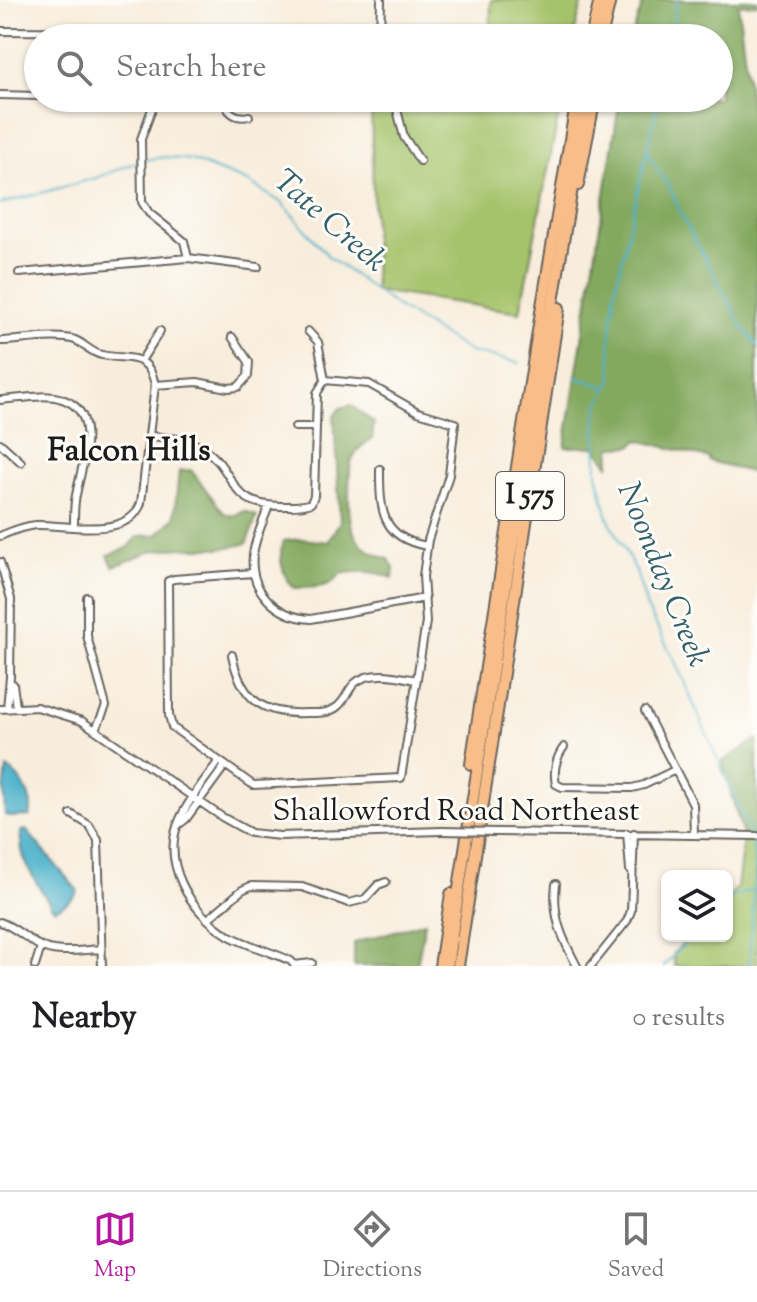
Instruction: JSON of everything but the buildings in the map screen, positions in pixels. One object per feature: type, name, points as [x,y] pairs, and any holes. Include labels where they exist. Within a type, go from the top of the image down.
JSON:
[{"type":"highway","points":[[594,24],[600,0]]},
{"type":"highway","points":[[604,24],[610,0]]},
{"type":"highway","points":[[611,24],[617,0]]},
{"type":"highway","name":"I 575","points":[[440,966],[575,112]]},
{"type":"highway","points":[[449,966],[509,565],[585,112]]},
{"type":"highway","name":"I 575","points":[[458,966],[574,205],[592,112]]},
{"type":"highway","points":[[449,966],[500,692]]},
{"type":"street","points":[[380,24],[381,0]]},
{"type":"street","points":[[0,31],[24,32]]},
{"type":"street","points":[[0,95],[24,96]]},
{"type":"street","points":[[151,112],[141,139],[142,202],[149,213],[184,241],[188,258]]},
{"type":"street","points":[[229,112],[238,117],[249,116]]},
{"type":"street","points":[[398,112],[404,137],[420,161]]},
{"type":"street","points":[[19,273],[188,258],[258,267]]},
{"type":"street","points":[[141,361],[160,331]]},
{"type":"street","points":[[149,436],[182,440],[204,448],[242,496],[255,503],[269,506],[314,505],[317,390],[325,380],[318,342],[308,331]]},
{"type":"street","points":[[155,385],[197,382],[228,388],[242,385],[248,376],[249,362],[232,337]]},
{"type":"street","points":[[0,341],[69,339],[98,354],[141,361],[151,371],[155,385],[141,503],[135,514],[108,527],[31,526],[0,536]]},
{"type":"street","points":[[253,573],[167,580],[169,721],[175,731],[244,781],[257,786],[402,780],[426,622],[423,576],[427,546],[434,515],[449,475],[457,424],[418,412],[369,384],[325,380]]},
{"type":"street","points":[[0,400],[59,398],[72,404],[81,414],[86,442],[74,502],[74,526]]},
{"type":"street","points":[[295,427],[315,427]]},
{"type":"street","points":[[0,443],[21,462]]},
{"type":"street","points":[[380,469],[380,502],[387,524],[400,536],[427,546]]},
{"type":"street","points":[[269,506],[254,550],[253,573],[270,603],[287,614],[302,618],[329,616],[425,598]]},
{"type":"street","points":[[0,562],[11,599],[10,677],[3,708]]},
{"type":"street","points":[[87,597],[87,636],[106,706],[96,729]]},
{"type":"street","points":[[232,655],[235,673],[246,693],[265,708],[283,713],[329,712],[339,705],[351,685],[372,676],[416,680]]},
{"type":"street","points":[[10,677],[16,707]]},
{"type":"street","name":"Shallowford Road Northeast","points":[[3,708],[37,707],[56,711],[96,729],[234,825],[261,835],[441,831],[757,836]]},
{"type":"street","points":[[645,711],[693,804],[694,834]]},
{"type":"street","points":[[564,747],[558,757],[554,786],[632,788],[675,770]]},
{"type":"street","points":[[221,764],[178,825],[173,848],[178,877],[190,899],[208,919],[232,937],[291,961],[294,965],[312,963]]},
{"type":"street","points":[[71,814],[89,825],[98,840],[102,966]]},
{"type":"street","points":[[591,966],[629,916],[632,907],[630,833]]},
{"type":"street","points":[[208,919],[250,883],[302,887],[349,903],[365,899],[378,885],[386,882]]},
{"type":"street","points":[[556,884],[557,924],[577,966]]},
{"type":"street","points":[[0,922],[41,947],[101,949]]},
{"type":"street","points":[[35,966],[41,947]]},
{"type":"green space","points":[[491,0],[583,0],[577,24],[490,24]]},
{"type":"green space","points":[[644,0],[757,0],[757,4],[738,5],[757,154],[757,474],[638,440],[632,446],[612,447],[609,465],[595,447],[565,447],[618,112],[733,112],[733,24],[636,24]]},
{"type":"green space","points":[[371,112],[559,112],[520,312],[375,291]]},
{"type":"green space","points":[[351,405],[374,423],[372,439],[358,450],[352,461],[351,526],[367,549],[389,559],[394,568],[393,578],[354,572],[340,574],[326,585],[294,588],[282,566],[283,541],[302,539],[328,542],[340,521],[334,416],[340,408]]},
{"type":"green space","points":[[191,470],[224,513],[232,516],[245,511],[257,516],[247,543],[154,551],[113,566],[108,555],[128,548],[138,536],[157,535],[174,518],[179,471]]},
{"type":"green space","points":[[757,739],[757,841],[747,841],[722,762]]},
{"type":"green space","points":[[743,841],[757,841],[757,966],[674,966],[674,953],[685,942],[733,942],[733,892],[737,888]]},
{"type":"green space","points":[[425,922],[417,966],[354,966],[354,943]]},
{"type":"water","points":[[7,768],[26,789],[30,816],[5,815]]},
{"type":"water","points":[[26,830],[78,891],[64,905],[54,909],[51,906],[25,862],[21,831]]},
{"type":"waterway","name":"Noonday Creek","points":[[673,24],[677,0]]},
{"type":"waterway","name":"Noonday Creek","points":[[656,112],[615,290],[610,343],[612,379],[597,408],[597,474],[608,518],[636,571],[647,608],[675,661],[750,834]]},
{"type":"waterway","points":[[647,153],[671,190],[744,329],[757,345]]},
{"type":"waterway","name":"Tate Creek","points":[[144,160],[165,157],[191,160],[248,182],[282,203],[328,256],[399,308],[470,352],[520,363]]},
{"type":"waterway","name":"Tate Creek","points":[[0,204],[96,178],[137,162]]},
{"type":"waterway","name":"Tate Creek","points":[[575,377],[606,387]]},
{"type":"waterway","points":[[177,460],[185,460]]},
{"type":"waterway","points":[[152,464],[173,461]]},
{"type":"waterway","name":"Noonday Creek","points":[[749,966],[755,869],[752,840]]},
{"type":"waterway","points":[[733,897],[752,890]]},
{"type":"waterway","points":[[664,966],[686,942]]},
{"type":"district","name":"Falcon Hills","points":[[129,452]]}]
